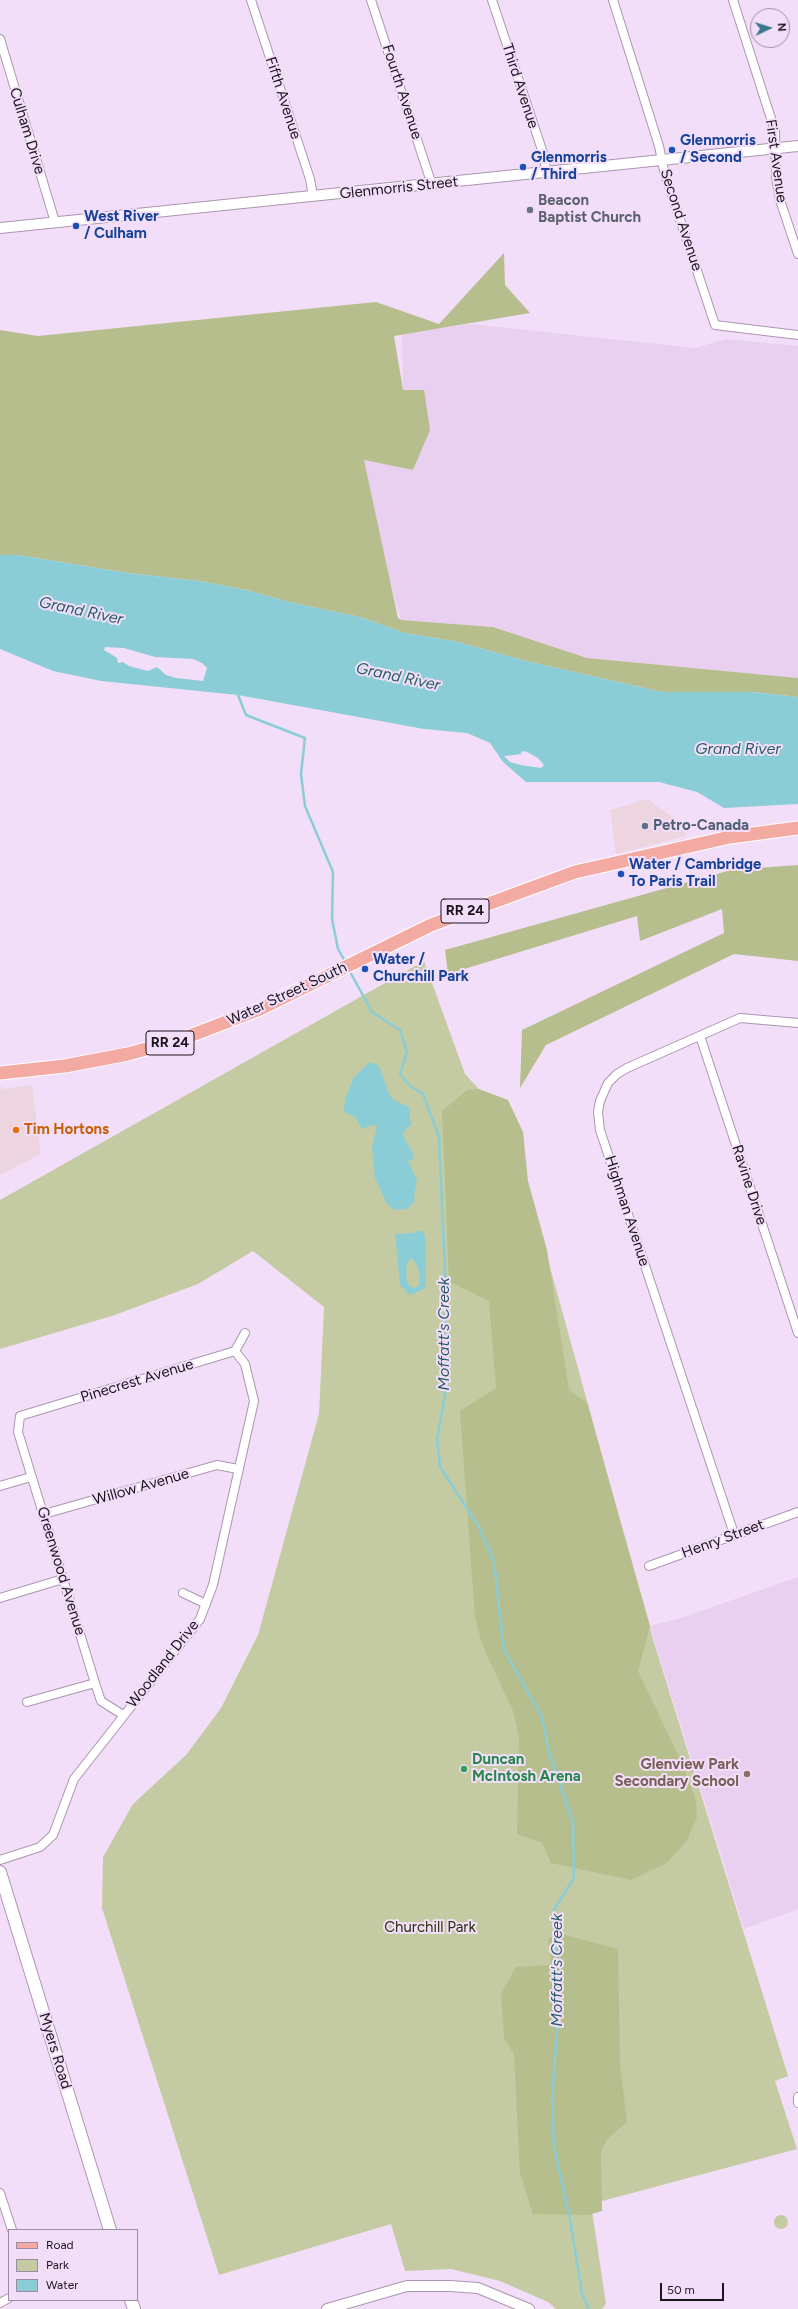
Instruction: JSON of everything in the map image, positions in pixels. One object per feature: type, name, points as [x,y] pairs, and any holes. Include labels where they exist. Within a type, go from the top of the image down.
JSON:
[{"type":"main road","name":"Water Street South","points":[[0,1073],[93,1061],[128,1054],[182,1039],[260,1009],[431,924],[575,872],[730,837],[798,828]]},
{"type":"main road","name":"Myers Road","points":[[0,1872],[110,2229]]},
{"type":"street","name":"Fifth Avenue","points":[[251,0],[310,178],[313,196]]},
{"type":"street","name":"Fourth Avenue","points":[[371,0],[432,184]]},
{"type":"street","name":"Third Avenue","points":[[492,0],[544,156],[546,172]]},
{"type":"street","name":"Second Avenue","points":[[613,0],[715,325],[798,335]]},
{"type":"street","name":"First Avenue","points":[[733,0],[775,131],[777,149],[776,176],[780,200],[798,254]]},
{"type":"street","name":"Culham Drive","points":[[0,39],[55,222]]},
{"type":"street","name":"Glenmorris Street","points":[[0,228],[798,146]]},
{"type":"street","name":"Highman Avenue","points":[[734,1534],[598,1119],[602,1096],[608,1083],[617,1074],[740,1018],[798,1023]]},
{"type":"street","name":"Ravine Drive","points":[[700,1036],[798,1333]]},
{"type":"street","points":[[235,1351],[245,1333]]},
{"type":"street","name":"Pinecrest Avenue","points":[[20,1416],[235,1351]]},
{"type":"street","name":"Woodland Drive","points":[[0,1860],[40,1847],[53,1835],[74,1779],[122,1715],[200,1619],[213,1585],[254,1401],[245,1364],[235,1351]]},
{"type":"street","name":"Greenwood Avenue","points":[[20,1416],[18,1432],[101,1701],[122,1715]]},
{"type":"street","name":"Willow Avenue","points":[[44,1514],[217,1465],[238,1468]]},
{"type":"street","points":[[0,1486],[31,1477]]},
{"type":"street","name":"Henry Street","points":[[649,1566],[798,1512]]},
{"type":"street","points":[[0,1598],[63,1579]]},
{"type":"street","points":[[183,1593],[206,1604]]},
{"type":"street","points":[[27,1702],[95,1683]]},
{"type":"street","points":[[798,2097],[798,2103]]},
{"type":"street","points":[[0,2193],[12,2229]]},
{"type":"street","points":[[327,2309],[407,2286],[450,2286],[478,2288],[529,2309]]},
{"type":"shaded area","points":[[504,253],[505,285],[530,313],[394,336],[403,390],[424,390],[430,430],[413,470],[364,460],[398,618],[401,620],[493,627],[587,658],[798,678],[798,697],[752,692],[662,692],[526,661],[454,641],[405,633],[360,617],[293,603],[246,590],[199,581],[128,573],[18,555],[0,555],[0,330],[38,336],[376,302],[439,324]]},
{"type":"shaded area","points":[[470,324],[695,348],[726,339],[798,346],[798,678],[587,658],[493,627],[401,620],[388,574],[364,460],[413,470],[403,390],[402,334]]},
{"type":"shaded area","points":[[647,799],[684,825],[686,836],[616,854],[610,810]]},
{"type":"shaded area","points":[[798,865],[798,961],[734,954],[546,1045],[520,1088],[522,1030],[724,933],[722,909],[640,941],[637,916],[448,974],[445,950],[731,870]]},
{"type":"shaded area","points":[[32,1085],[41,1154],[0,1175],[0,1089]]},
{"type":"shaded area","points":[[479,1089],[508,1100],[523,1132],[528,1181],[547,1250],[569,1390],[587,1403],[650,1626],[638,1671],[679,1757],[696,1800],[697,1817],[687,1840],[667,1863],[631,1880],[551,1863],[542,1843],[517,1834],[519,1737],[513,1711],[482,1644],[475,1617],[460,1411],[496,1388],[489,1301],[449,1281],[442,1111],[467,1090]]},
{"type":"shaded area","name":"Glenview Park Secondary School","points":[[798,1577],[798,1909],[744,1929],[650,1626],[681,1618]]},
{"type":"shaded area","points":[[555,1935],[565,1935],[618,1949],[620,2064],[627,2122],[607,2139],[601,2151],[602,2211],[588,2215],[533,2214],[520,2173],[514,2054],[504,2038],[501,1994],[516,1967],[552,1965],[548,1939]]},
{"type":"green space","name":"Churchill Park","points":[[424,961],[465,1074],[510,1123],[653,1639],[788,2076],[775,2081],[797,2149],[591,2204],[606,2304],[602,2309],[556,2309],[548,2302],[500,2281],[451,2269],[405,2271],[391,2224],[219,2275],[102,1908],[103,1857],[133,1804],[186,1755],[221,1708],[258,1635],[319,1414],[324,1307],[253,1251],[198,1284],[112,1316],[0,1349],[0,1200]]},
{"type":"green space","points":[[778,2215],[784,2215],[788,2219],[788,2225],[784,2229],[778,2229],[774,2225],[774,2219]]},
{"type":"water","name":"Grand River","points":[[0,555],[18,555],[128,573],[199,581],[246,590],[293,603],[360,617],[405,633],[454,641],[526,661],[662,692],[752,692],[798,697],[798,804],[724,808],[697,792],[659,782],[526,782],[503,762],[490,743],[467,733],[424,729],[238,695],[101,681],[53,671],[0,649]],"holes":[[[105,647],[124,648],[155,657],[193,659],[202,663],[207,668],[203,681],[176,678],[166,675],[157,667],[148,671],[129,666],[123,662],[118,663],[117,658],[104,650]],[[525,751],[538,758],[544,765],[541,768],[521,765],[510,762],[504,756],[522,754],[521,752]]]},
{"type":"water","points":[[370,1062],[379,1066],[389,1094],[394,1100],[409,1107],[411,1125],[404,1131],[403,1135],[413,1154],[414,1159],[408,1161],[417,1180],[414,1195],[415,1201],[407,1209],[395,1210],[387,1204],[375,1178],[372,1147],[377,1126],[373,1125],[362,1129],[355,1117],[344,1112],[345,1099],[354,1077]]},
{"type":"water","points":[[423,1231],[425,1236],[426,1288],[410,1295],[400,1285],[395,1234]],"holes":[[[412,1258],[418,1267],[420,1279],[419,1285],[415,1288],[409,1286],[406,1277],[407,1263]]]},
{"type":"waterway","name":"Moffatt's Creek","points":[[238,695],[246,715],[305,738],[301,774],[305,806],[333,872],[332,919],[338,949],[346,963]]},
{"type":"waterway","name":"Moffatt's Creek","points":[[349,970],[372,1012],[400,1030],[407,1052],[400,1074],[410,1086],[423,1094],[439,1137],[445,1271],[447,1384],[437,1439],[440,1467],[478,1525],[494,1561],[504,1650],[542,1717],[549,1752],[573,1822],[574,1878],[554,1910],[558,2016],[552,2099],[554,2146],[570,2219],[582,2294],[589,2309]]},
{"type":"place","name":"Glenmorris / Second","points":[[672,150]]},
{"type":"place","name":"Glenmorris / Third","points":[[523,167]]},
{"type":"place","name":"Beacon Baptist Church","points":[[530,210]]},
{"type":"place","name":"West River / Culham","points":[[76,226]]},
{"type":"place","name":"Petro-Canada","points":[[645,826]]},
{"type":"place","name":"Water / Cambridge To Paris Trail","points":[[621,874]]},
{"type":"place","name":"Water / Churchill Park","points":[[365,969]]},
{"type":"place","name":"Tim Hortons","points":[[16,1130]]},
{"type":"place","name":"Duncan McIntosh Arena","points":[[464,1769]]},
{"type":"place","name":"Glenview Park Secondary School","points":[[747,1774]]}]
